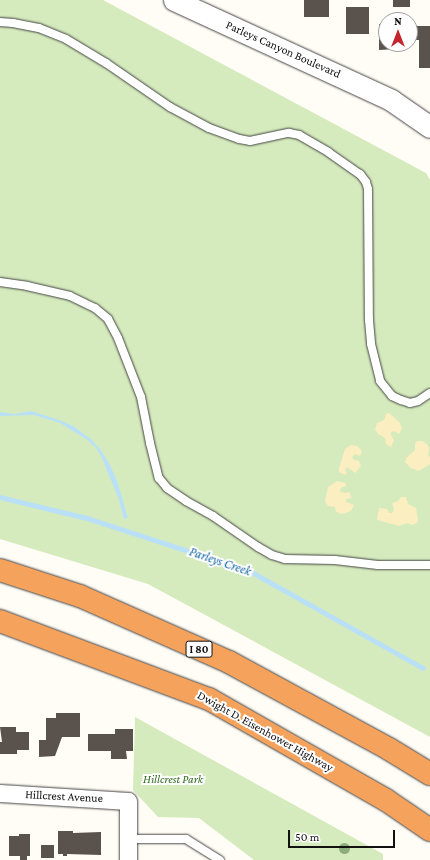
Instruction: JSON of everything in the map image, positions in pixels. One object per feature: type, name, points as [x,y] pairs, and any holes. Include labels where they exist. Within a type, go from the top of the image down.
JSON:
[{"type":"highway","name":"I 80","points":[[0,570],[80,596],[229,662],[389,749],[430,774]]},
{"type":"highway","name":"Dwight D. Eisenhower Highway","points":[[0,620],[209,699],[386,800],[430,830]]},
{"type":"street","name":"Parleys Canyon Boulevard","points":[[174,0],[391,100],[430,126]]},
{"type":"street","name":"Parleys Canyon Boulevard","points":[[391,100],[430,111]]},
{"type":"street","name":"Hillcrest Avenue","points":[[0,793],[128,801],[128,839]]},
{"type":"street","points":[[128,839],[128,860]]},
{"type":"lane","points":[[0,22],[39,28],[66,39],[106,63],[170,107],[209,128],[239,139],[250,141],[289,133],[299,135],[328,152],[360,174],[366,182],[368,189],[369,320],[371,344],[380,381],[392,396],[410,403],[418,401],[430,393]]},
{"type":"lane","points":[[0,282],[48,290],[70,296],[95,308],[108,319],[118,338],[141,397],[150,444],[159,478],[167,488],[186,501],[212,516],[258,547],[272,555],[285,559],[335,560],[378,565],[430,565]]},
{"type":"lane","points":[[128,839],[189,840],[220,860]]},
{"type":"green space","points":[[0,0],[103,0],[426,173],[430,180],[430,737],[148,584],[0,539]]},
{"type":"green space","name":"Hillcrest Park","points":[[135,717],[383,854],[383,860],[254,860],[199,818],[158,817],[133,790]]},
{"type":"sand","points":[[389,413],[400,423],[402,428],[399,434],[394,431],[391,432],[394,440],[391,447],[386,444],[385,438],[378,434],[375,430],[377,423],[384,420],[386,414]]},
{"type":"sand","points":[[417,441],[422,441],[427,444],[429,448],[428,455],[430,457],[430,464],[419,471],[411,468],[405,462],[406,458],[415,450],[415,444]]},
{"type":"sand","points":[[351,445],[357,446],[362,452],[360,456],[355,454],[352,457],[354,460],[359,461],[361,466],[355,473],[347,467],[345,470],[347,473],[345,475],[339,472],[339,468],[345,449]]},
{"type":"sand","points":[[337,481],[346,483],[346,486],[341,488],[340,491],[344,493],[349,492],[352,498],[346,499],[346,502],[354,505],[351,511],[342,514],[336,512],[335,507],[328,506],[325,501],[328,487]]},
{"type":"sand","points":[[401,497],[406,497],[408,504],[416,508],[417,523],[412,525],[407,523],[399,526],[377,520],[379,508],[387,509],[389,513],[392,513],[394,510],[392,503],[398,501]]},
{"type":"water","points":[[31,411],[73,426],[92,440],[110,465],[117,481],[128,518],[124,519],[118,497],[101,456],[96,448],[86,439],[60,423],[34,415],[0,416],[0,412],[14,414]]},
{"type":"building","points":[[304,0],[329,0],[329,17],[304,17]]},
{"type":"building","points":[[393,0],[410,0],[410,7],[393,7]]},
{"type":"building","points":[[346,7],[369,7],[369,34],[346,34]]},
{"type":"building","points":[[418,26],[430,26],[430,68],[419,68]]},
{"type":"building","points":[[56,713],[80,713],[80,737],[62,737],[55,756],[39,757],[39,740],[46,740],[46,718],[56,718]]},
{"type":"building","points":[[0,727],[16,727],[16,732],[29,732],[29,750],[17,750],[17,754],[0,754],[0,742],[2,742]]},
{"type":"building","points":[[115,729],[133,729],[133,751],[126,751],[127,759],[111,759],[111,751],[88,751],[88,734],[115,734]]},
{"type":"building","points":[[58,831],[73,831],[73,833],[101,832],[101,855],[67,854],[67,856],[63,856],[63,854],[58,854]]},
{"type":"building","points":[[19,834],[30,834],[30,856],[27,856],[27,860],[20,860],[20,856],[9,856],[9,836],[19,836]]},
{"type":"building","points":[[41,845],[54,845],[54,858],[41,858]]},
{"type":"waterway","name":"Parleys Creek","points":[[0,497],[87,518],[252,572],[423,668]]}]
